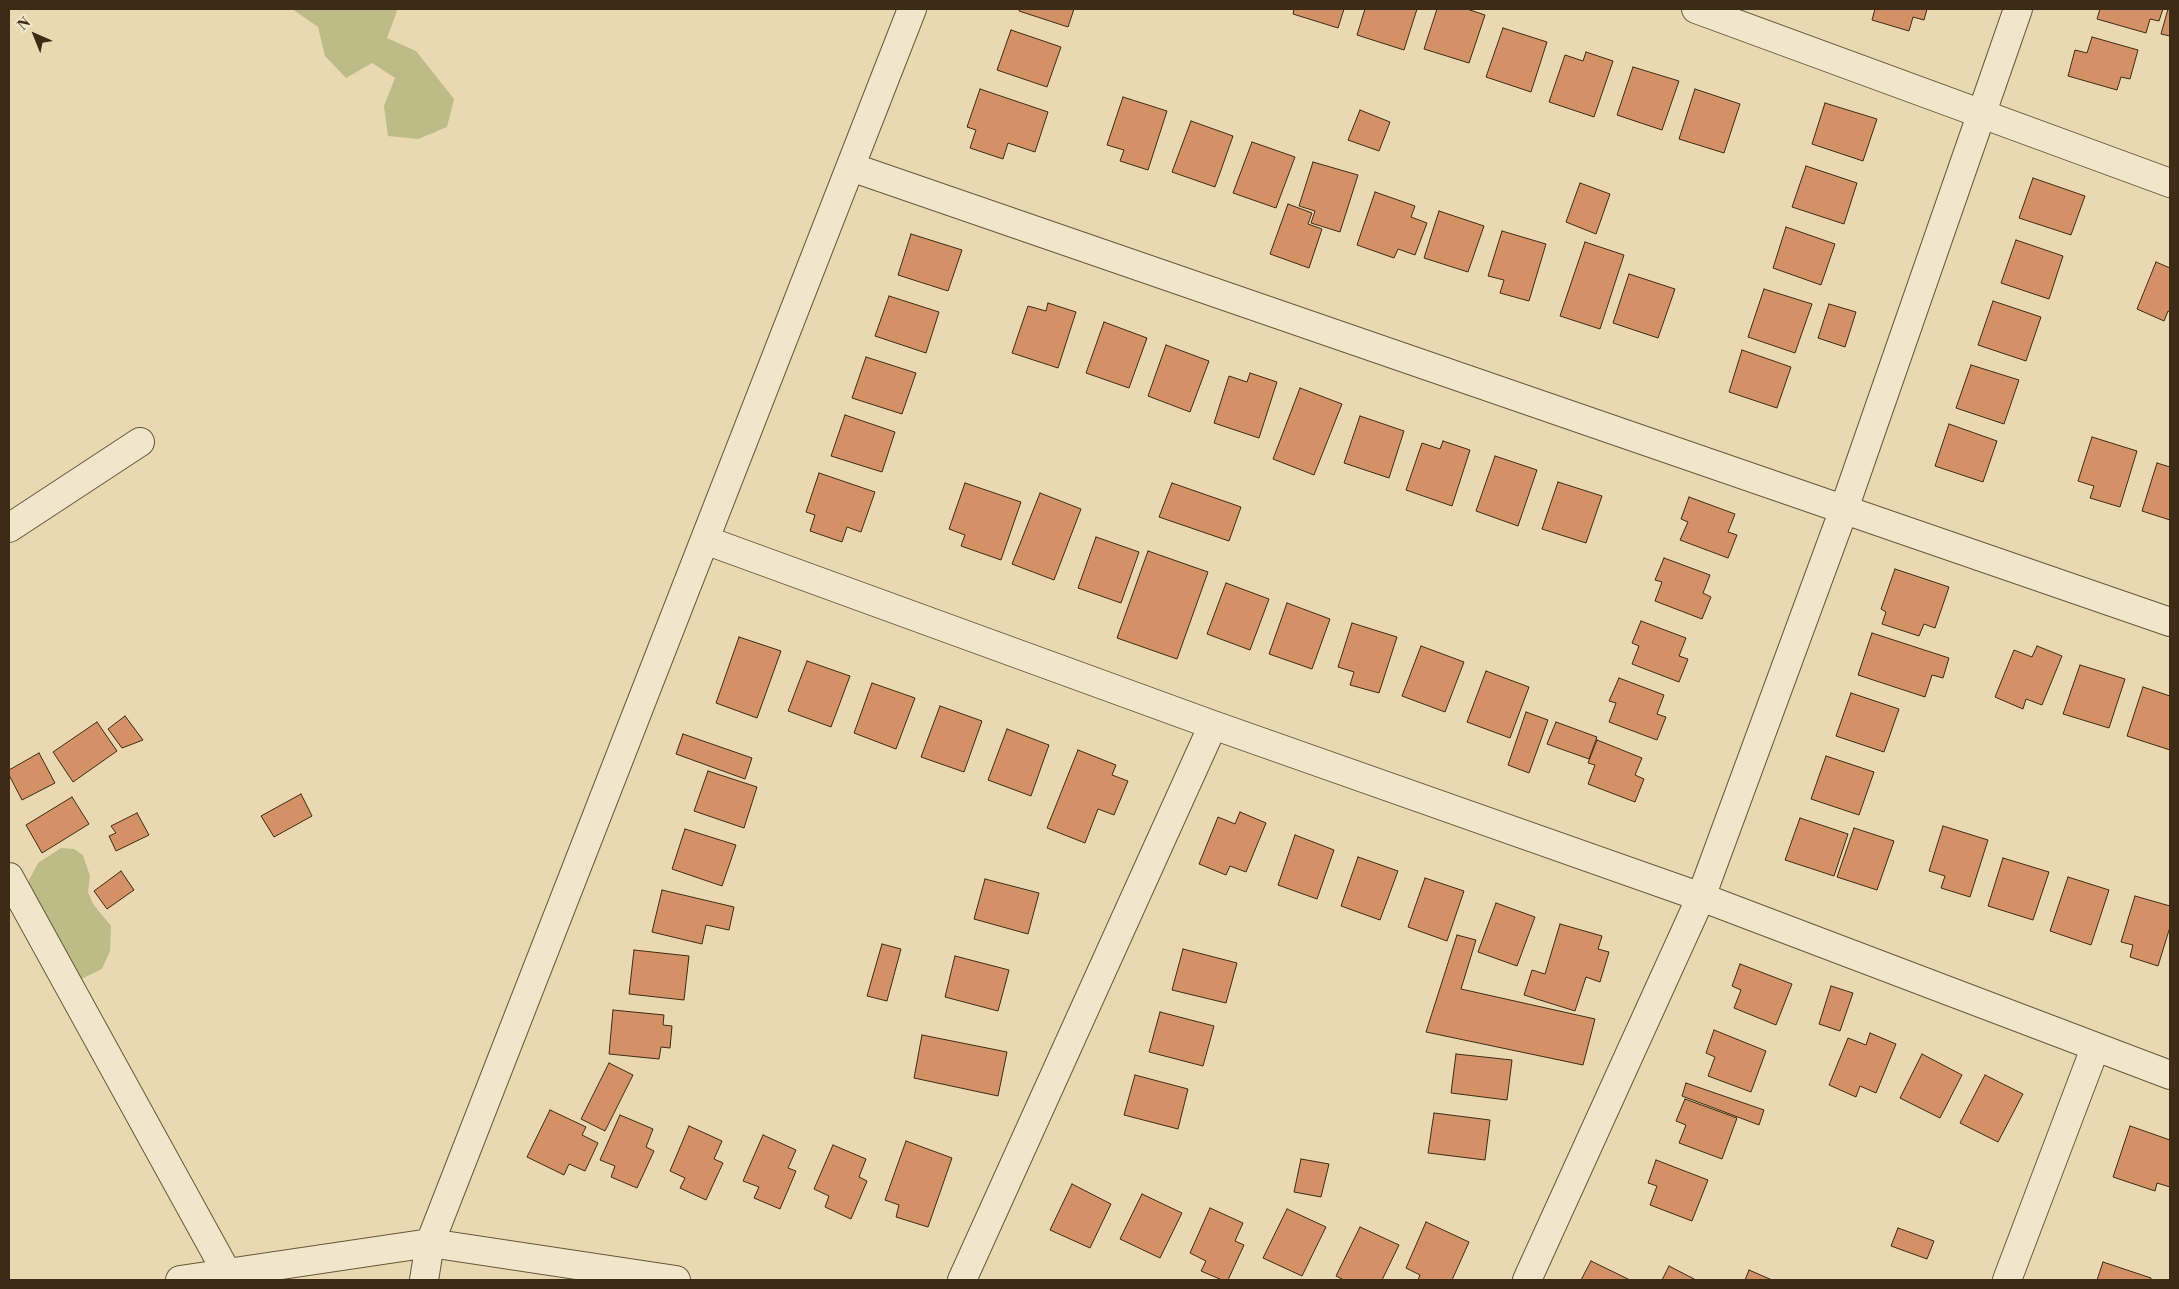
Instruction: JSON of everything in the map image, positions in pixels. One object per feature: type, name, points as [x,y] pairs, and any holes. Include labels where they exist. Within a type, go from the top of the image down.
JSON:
[{"type":"street","points":[[424,1280],[430,1243],[912,9]]},
{"type":"street","points":[[1696,9],[2170,183]]},
{"type":"street","points":[[1527,1280],[1700,897],[1844,508],[2018,9]]},
{"type":"street","points":[[851,167],[2170,622]]},
{"type":"street","points":[[9,528],[140,442]]},
{"type":"street","points":[[705,540],[1213,726],[1700,897],[2170,1075]]},
{"type":"street","points":[[962,1280],[1213,726]]},
{"type":"street","points":[[9,877],[227,1273]]},
{"type":"street","points":[[2008,1280],[2096,1048]]},
{"type":"street","points":[[180,1280],[430,1243],[676,1280]]},
{"type":"shaded area","points":[[292,9],[396,9],[397,11],[387,38],[416,51],[454,99],[447,127],[418,139],[388,136],[384,106],[395,78],[372,63],[346,78],[325,56],[318,27]]},
{"type":"shaded area","points":[[61,848],[74,849],[83,855],[90,876],[88,892],[93,904],[111,926],[110,951],[102,969],[77,981],[27,916],[28,882],[38,863]]},
{"type":"building","points":[[1020,9],[1074,9],[1068,27],[1019,11]]},
{"type":"building","points":[[1294,9],[1344,9],[1338,28],[1293,14]]},
{"type":"building","points":[[1365,9],[1417,9],[1404,50],[1357,35]]},
{"type":"building","points":[[1437,9],[1467,9],[1485,15],[1469,63],[1424,49]]},
{"type":"building","points":[[1875,9],[1927,9],[1924,20],[1913,17],[1909,31],[1872,20]]},
{"type":"building","points":[[2100,9],[2163,9],[2159,21],[2150,19],[2146,33],[2097,19]]},
{"type":"building","points":[[2168,9],[2170,9],[2170,36],[2161,34]]},
{"type":"building","points":[[1503,28],[1547,42],[1531,92],[1486,77]]},
{"type":"building","points":[[1011,30],[1061,47],[1047,87],[997,70]]},
{"type":"building","points":[[2092,37],[2138,50],[2130,79],[2121,77],[2117,90],[2068,76],[2075,50],[2087,53]]},
{"type":"building","points":[[1586,52],[1613,61],[1594,117],[1549,102],[1565,55],[1583,61]]},
{"type":"building","points":[[1633,67],[1679,81],[1662,130],[1617,115]]},
{"type":"building","points":[[980,89],[1048,112],[1035,152],[1008,143],[1003,159],[970,148],[976,130],[967,127]]},
{"type":"building","points":[[1695,89],[1740,104],[1724,153],[1679,139]]},
{"type":"building","points":[[1123,97],[1167,111],[1148,170],[1120,161],[1124,150],[1107,145]]},
{"type":"building","points":[[1825,103],[1877,119],[1863,161],[1812,144]]},
{"type":"building","points":[[1360,110],[1390,122],[1379,151],[1348,140]]},
{"type":"building","points":[[1191,121],[1233,136],[1215,187],[1172,172]]},
{"type":"building","points":[[1252,142],[1295,157],[1276,208],[1233,193]]},
{"type":"building","points":[[1313,162],[1358,175],[1340,232],[1311,223],[1315,211],[1299,206]]},
{"type":"building","points":[[1806,166],[1857,183],[1844,224],[1792,207]]},
{"type":"building","points":[[2033,178],[2085,196],[2071,235],[2019,218]]},
{"type":"building","points":[[1580,183],[1610,194],[1596,234],[1566,222]]},
{"type":"building","points":[[1375,192],[1415,206],[1411,217],[1427,223],[1415,255],[1398,249],[1394,258],[1357,245]]},
{"type":"building","points":[[1288,204],[1312,213],[1308,224],[1322,229],[1309,268],[1270,254]]},
{"type":"building","points":[[1439,211],[1484,226],[1468,272],[1424,258]]},
{"type":"building","points":[[1786,227],[1835,244],[1821,285],[1773,268]]},
{"type":"building","points":[[1502,231],[1546,244],[1529,301],[1500,293],[1504,280],[1488,276]]},
{"type":"building","points":[[911,234],[962,250],[948,291],[898,275]]},
{"type":"building","points":[[2016,240],[2063,256],[2049,299],[2001,283]]},
{"type":"building","points":[[1585,242],[1624,255],[1600,329],[1560,316]]},
{"type":"building","points":[[2156,262],[2170,268],[2170,312],[2168,311],[2164,321],[2137,309]]},
{"type":"building","points":[[1629,274],[1675,289],[1658,338],[1613,323]]},
{"type":"building","points":[[1764,289],[1812,304],[1795,353],[1748,337]]},
{"type":"building","points":[[889,296],[939,312],[926,353],[875,336]]},
{"type":"building","points":[[1993,301],[2041,317],[2026,361],[1978,345]]},
{"type":"building","points":[[1048,303],[1076,312],[1058,368],[1012,353],[1028,306],[1046,311]]},
{"type":"building","points":[[1829,304],[1856,312],[1845,347],[1818,338]]},
{"type":"building","points":[[1104,322],[1147,338],[1129,388],[1086,373]]},
{"type":"building","points":[[1166,345],[1209,361],[1190,412],[1148,396]]},
{"type":"building","points":[[1742,350],[1791,367],[1777,408],[1729,392]]},
{"type":"building","points":[[866,357],[916,373],[902,414],[852,398]]},
{"type":"building","points":[[1971,365],[2019,380],[2004,424],[1956,408]]},
{"type":"building","points":[[1250,373],[1277,382],[1259,438],[1214,423],[1229,376],[1247,382]]},
{"type":"building","points":[[1300,388],[1342,404],[1314,475],[1273,459]]},
{"type":"building","points":[[845,415],[895,432],[882,472],[831,456]]},
{"type":"building","points":[[1360,416],[1404,431],[1389,478],[1344,463]]},
{"type":"building","points":[[1949,424],[1997,441],[1983,482],[1935,466]]},
{"type":"building","points":[[2092,437],[2137,451],[2120,507],[2090,498],[2094,486],[2078,481]]},
{"type":"building","points":[[1443,441],[1470,450],[1452,506],[1406,490],[1422,443],[1440,449]]},
{"type":"building","points":[[1495,456],[1537,470],[1518,526],[1476,511]]},
{"type":"building","points":[[2157,463],[2170,467],[2170,520],[2142,511]]},
{"type":"building","points":[[819,473],[875,492],[861,532],[847,527],[842,542],[810,531],[815,515],[806,512]]},
{"type":"building","points":[[1558,482],[1602,496],[1586,543],[1542,529]]},
{"type":"building","points":[[965,483],[1021,502],[1001,560],[961,546],[965,535],[949,529]]},
{"type":"building","points":[[1172,483],[1241,507],[1229,541],[1159,517]]},
{"type":"building","points":[[1040,493],[1081,509],[1054,580],[1012,564]]},
{"type":"building","points":[[1689,497],[1735,514],[1728,532],[1737,535],[1728,558],[1680,540],[1688,522],[1681,519]]},
{"type":"building","points":[[1096,537],[1139,552],[1121,603],[1078,588]]},
{"type":"building","points":[[1148,551],[1208,572],[1177,659],[1117,638]]},
{"type":"building","points":[[1664,558],[1710,575],[1703,593],[1711,597],[1702,619],[1655,601],[1662,582],[1655,580]]},
{"type":"building","points":[[1895,569],[1949,587],[1935,628],[1924,624],[1919,636],[1882,624],[1886,612],[1881,609]]},
{"type":"building","points":[[1226,583],[1269,599],[1250,650],[1207,634]]},
{"type":"building","points":[[1287,603],[1330,619],[1312,669],[1269,654]]},
{"type":"building","points":[[1641,621],[1686,638],[1679,656],[1688,659],[1679,682],[1632,664],[1639,646],[1632,643]]},
{"type":"building","points":[[1352,623],[1397,637],[1379,693],[1350,685],[1354,672],[1338,667]]},
{"type":"building","points":[[1872,633],[1949,658],[1943,678],[1932,675],[1925,697],[1858,675]]},
{"type":"building","points":[[739,637],[781,651],[757,718],[716,703]]},
{"type":"building","points":[[1421,646],[1464,662],[1445,712],[1402,696]]},
{"type":"building","points":[[2037,646],[2062,656],[2042,705],[2026,699],[2023,709],[1995,697],[2014,650],[2032,657]]},
{"type":"building","points":[[807,661],[850,676],[831,727],[788,711]]},
{"type":"building","points":[[2080,665],[2125,679],[2109,728],[2063,714]]},
{"type":"building","points":[[1486,671],[1529,687],[1510,738],[1467,722]]},
{"type":"building","points":[[1619,678],[1664,695],[1657,714],[1666,717],[1657,740],[1609,722],[1616,703],[1609,701]]},
{"type":"building","points":[[872,683],[915,698],[896,749],[854,733]]},
{"type":"building","points":[[2143,687],[2170,696],[2170,750],[2127,736]]},
{"type":"building","points":[[1851,693],[1899,709],[1884,752],[1836,736]]},
{"type":"building","points":[[940,706],[982,721],[964,772],[921,757]]},
{"type":"building","points":[[1526,712],[1548,720],[1529,773],[1508,765]]},
{"type":"building","points":[[125,716],[143,740],[122,748],[108,729]]},
{"type":"building","points":[[97,722],[117,751],[73,782],[53,752]]},
{"type":"building","points":[[1556,722],[1597,737],[1589,759],[1547,744]]},
{"type":"building","points":[[1007,729],[1049,745],[1031,796],[988,780]]},
{"type":"building","points":[[683,734],[752,758],[745,779],[676,754]]},
{"type":"building","points":[[1597,740],[1642,758],[1635,775],[1644,779],[1635,802],[1588,784],[1595,765],[1588,763]]},
{"type":"building","points":[[1078,750],[1116,765],[1112,775],[1128,781],[1114,815],[1098,809],[1085,843],[1047,828]]},
{"type":"building","points":[[39,753],[55,783],[22,800],[9,775],[9,770]]},
{"type":"building","points":[[1826,756],[1874,772],[1859,815],[1811,799]]},
{"type":"building","points":[[708,771],[757,787],[744,828],[694,811]]},
{"type":"building","points":[[301,794],[312,816],[274,837],[261,816]]},
{"type":"building","points":[[72,797],[89,824],[42,853],[26,825]]},
{"type":"building","points":[[1240,812],[1266,823],[1246,872],[1230,866],[1226,875],[1199,864],[1218,817],[1235,824]]},
{"type":"building","points":[[137,813],[149,835],[116,851],[109,836],[116,833],[111,826]]},
{"type":"building","points":[[1800,818],[1848,834],[1834,876],[1785,860]]},
{"type":"building","points":[[1943,826],[1988,840],[1970,897],[1941,888],[1945,876],[1929,871]]},
{"type":"building","points":[[1854,828],[1894,841],[1877,890],[1837,877]]},
{"type":"building","points":[[685,829],[736,845],[722,886],[672,869]]},
{"type":"building","points":[[1295,835],[1334,850],[1317,899],[1278,885]]},
{"type":"building","points":[[1358,857],[1398,871],[1380,920],[1341,906]]},
{"type":"building","points":[[2003,858],[2049,872],[2033,920],[1988,906]]},
{"type":"building","points":[[121,871],[134,890],[107,909],[94,891]]},
{"type":"building","points":[[2068,877],[2109,890],[2091,945],[2050,931]]},
{"type":"building","points":[[1425,878],[1464,891],[1447,941],[1408,927]]},
{"type":"building","points":[[985,879],[1039,893],[1028,934],[974,919]]},
{"type":"building","points":[[662,890],[734,907],[729,930],[706,925],[702,944],[652,932]]},
{"type":"building","points":[[2135,896],[2170,906],[2170,927],[2158,966],[2130,957],[2133,945],[2121,942]]},
{"type":"building","points":[[1496,903],[1535,917],[1517,966],[1478,952]]},
{"type":"building","points":[[1560,924],[1602,936],[1598,949],[1609,952],[1600,982],[1586,977],[1575,1011],[1524,995],[1532,970],[1545,974]]},
{"type":"building","points":[[1457,935],[1476,940],[1461,989],[1595,1019],[1583,1065],[1426,1032]]},
{"type":"building","points":[[882,944],[901,949],[887,1001],[867,996]]},
{"type":"building","points":[[1183,949],[1237,963],[1226,1003],[1172,990]]},
{"type":"building","points":[[634,950],[689,956],[684,1000],[629,994]]},
{"type":"building","points":[[955,956],[1009,970],[998,1011],[945,997]]},
{"type":"building","points":[[1740,964],[1792,984],[1776,1025],[1734,1008],[1741,990],[1732,986]]},
{"type":"building","points":[[1831,986],[1853,993],[1840,1031],[1819,1024]]},
{"type":"building","points":[[613,1010],[664,1015],[663,1025],[672,1026],[670,1048],[661,1047],[659,1059],[609,1054]]},
{"type":"building","points":[[1160,1012],[1214,1026],[1203,1066],[1149,1052]]},
{"type":"building","points":[[1714,1030],[1766,1051],[1751,1092],[1708,1076],[1715,1057],[1706,1053]]},
{"type":"building","points":[[1870,1033],[1896,1044],[1876,1093],[1860,1086],[1856,1097],[1829,1085],[1848,1038],[1866,1045]]},
{"type":"building","points":[[922,1035],[1007,1052],[998,1096],[914,1078]]},
{"type":"building","points":[[1456,1054],[1512,1060],[1507,1100],[1451,1093]]},
{"type":"building","points":[[1922,1054],[1962,1075],[1940,1118],[1900,1098]]},
{"type":"building","points":[[609,1063],[633,1075],[605,1131],[581,1119]]},
{"type":"building","points":[[1135,1075],[1188,1089],[1178,1129],[1124,1115]]},
{"type":"building","points":[[1985,1075],[2023,1094],[1998,1142],[1960,1123]]},
{"type":"building","points":[[1686,1083],[1764,1110],[1759,1125],[1682,1096]]},
{"type":"building","points":[[1685,1099],[1737,1118],[1722,1159],[1679,1143],[1686,1125],[1676,1121]]},
{"type":"building","points":[[550,1110],[586,1127],[582,1135],[598,1143],[585,1171],[569,1164],[564,1175],[527,1157]]},
{"type":"building","points":[[1434,1113],[1490,1120],[1485,1160],[1428,1153]]},
{"type":"building","points":[[620,1115],[653,1129],[646,1147],[654,1151],[637,1188],[611,1177],[615,1166],[600,1160]]},
{"type":"building","points":[[689,1126],[722,1141],[714,1159],[723,1163],[706,1200],[680,1188],[685,1178],[670,1171]]},
{"type":"building","points":[[2130,1126],[2170,1140],[2170,1187],[2157,1183],[2155,1191],[2113,1177]]},
{"type":"building","points":[[763,1135],[796,1150],[788,1168],[796,1171],[780,1209],[754,1198],[759,1187],[743,1181]]},
{"type":"building","points":[[906,1141],[952,1158],[928,1227],[896,1217],[899,1205],[885,1200]]},
{"type":"building","points":[[833,1145],[866,1159],[859,1177],[867,1181],[851,1219],[825,1207],[829,1196],[814,1189]]},
{"type":"building","points":[[1301,1159],[1329,1164],[1321,1197],[1294,1192]]},
{"type":"building","points":[[1656,1160],[1708,1180],[1692,1221],[1650,1205],[1657,1186],[1648,1183]]},
{"type":"building","points":[[1072,1184],[1111,1204],[1090,1248],[1050,1230]]},
{"type":"building","points":[[1142,1194],[1182,1213],[1160,1258],[1120,1239]]},
{"type":"building","points":[[1210,1208],[1243,1223],[1235,1241],[1244,1245],[1228,1280],[1222,1280],[1201,1271],[1206,1261],[1190,1253]]},
{"type":"building","points":[[1287,1209],[1326,1227],[1302,1276],[1263,1258]]},
{"type":"building","points":[[1426,1222],[1469,1242],[1452,1280],[1418,1280],[1420,1275],[1406,1268]]},
{"type":"building","points":[[1360,1227],[1399,1245],[1382,1280],[1344,1280],[1336,1276]]},
{"type":"building","points":[[1898,1228],[1934,1241],[1927,1259],[1891,1246]]},
{"type":"building","points":[[1591,1261],[1630,1280],[1581,1280]]},
{"type":"building","points":[[2103,1262],[2151,1278],[2151,1280],[2097,1280]]},
{"type":"building","points":[[1669,1266],[1696,1280],[1662,1280]]},
{"type":"building","points":[[1749,1270],[1772,1280],[1745,1280]]}]
